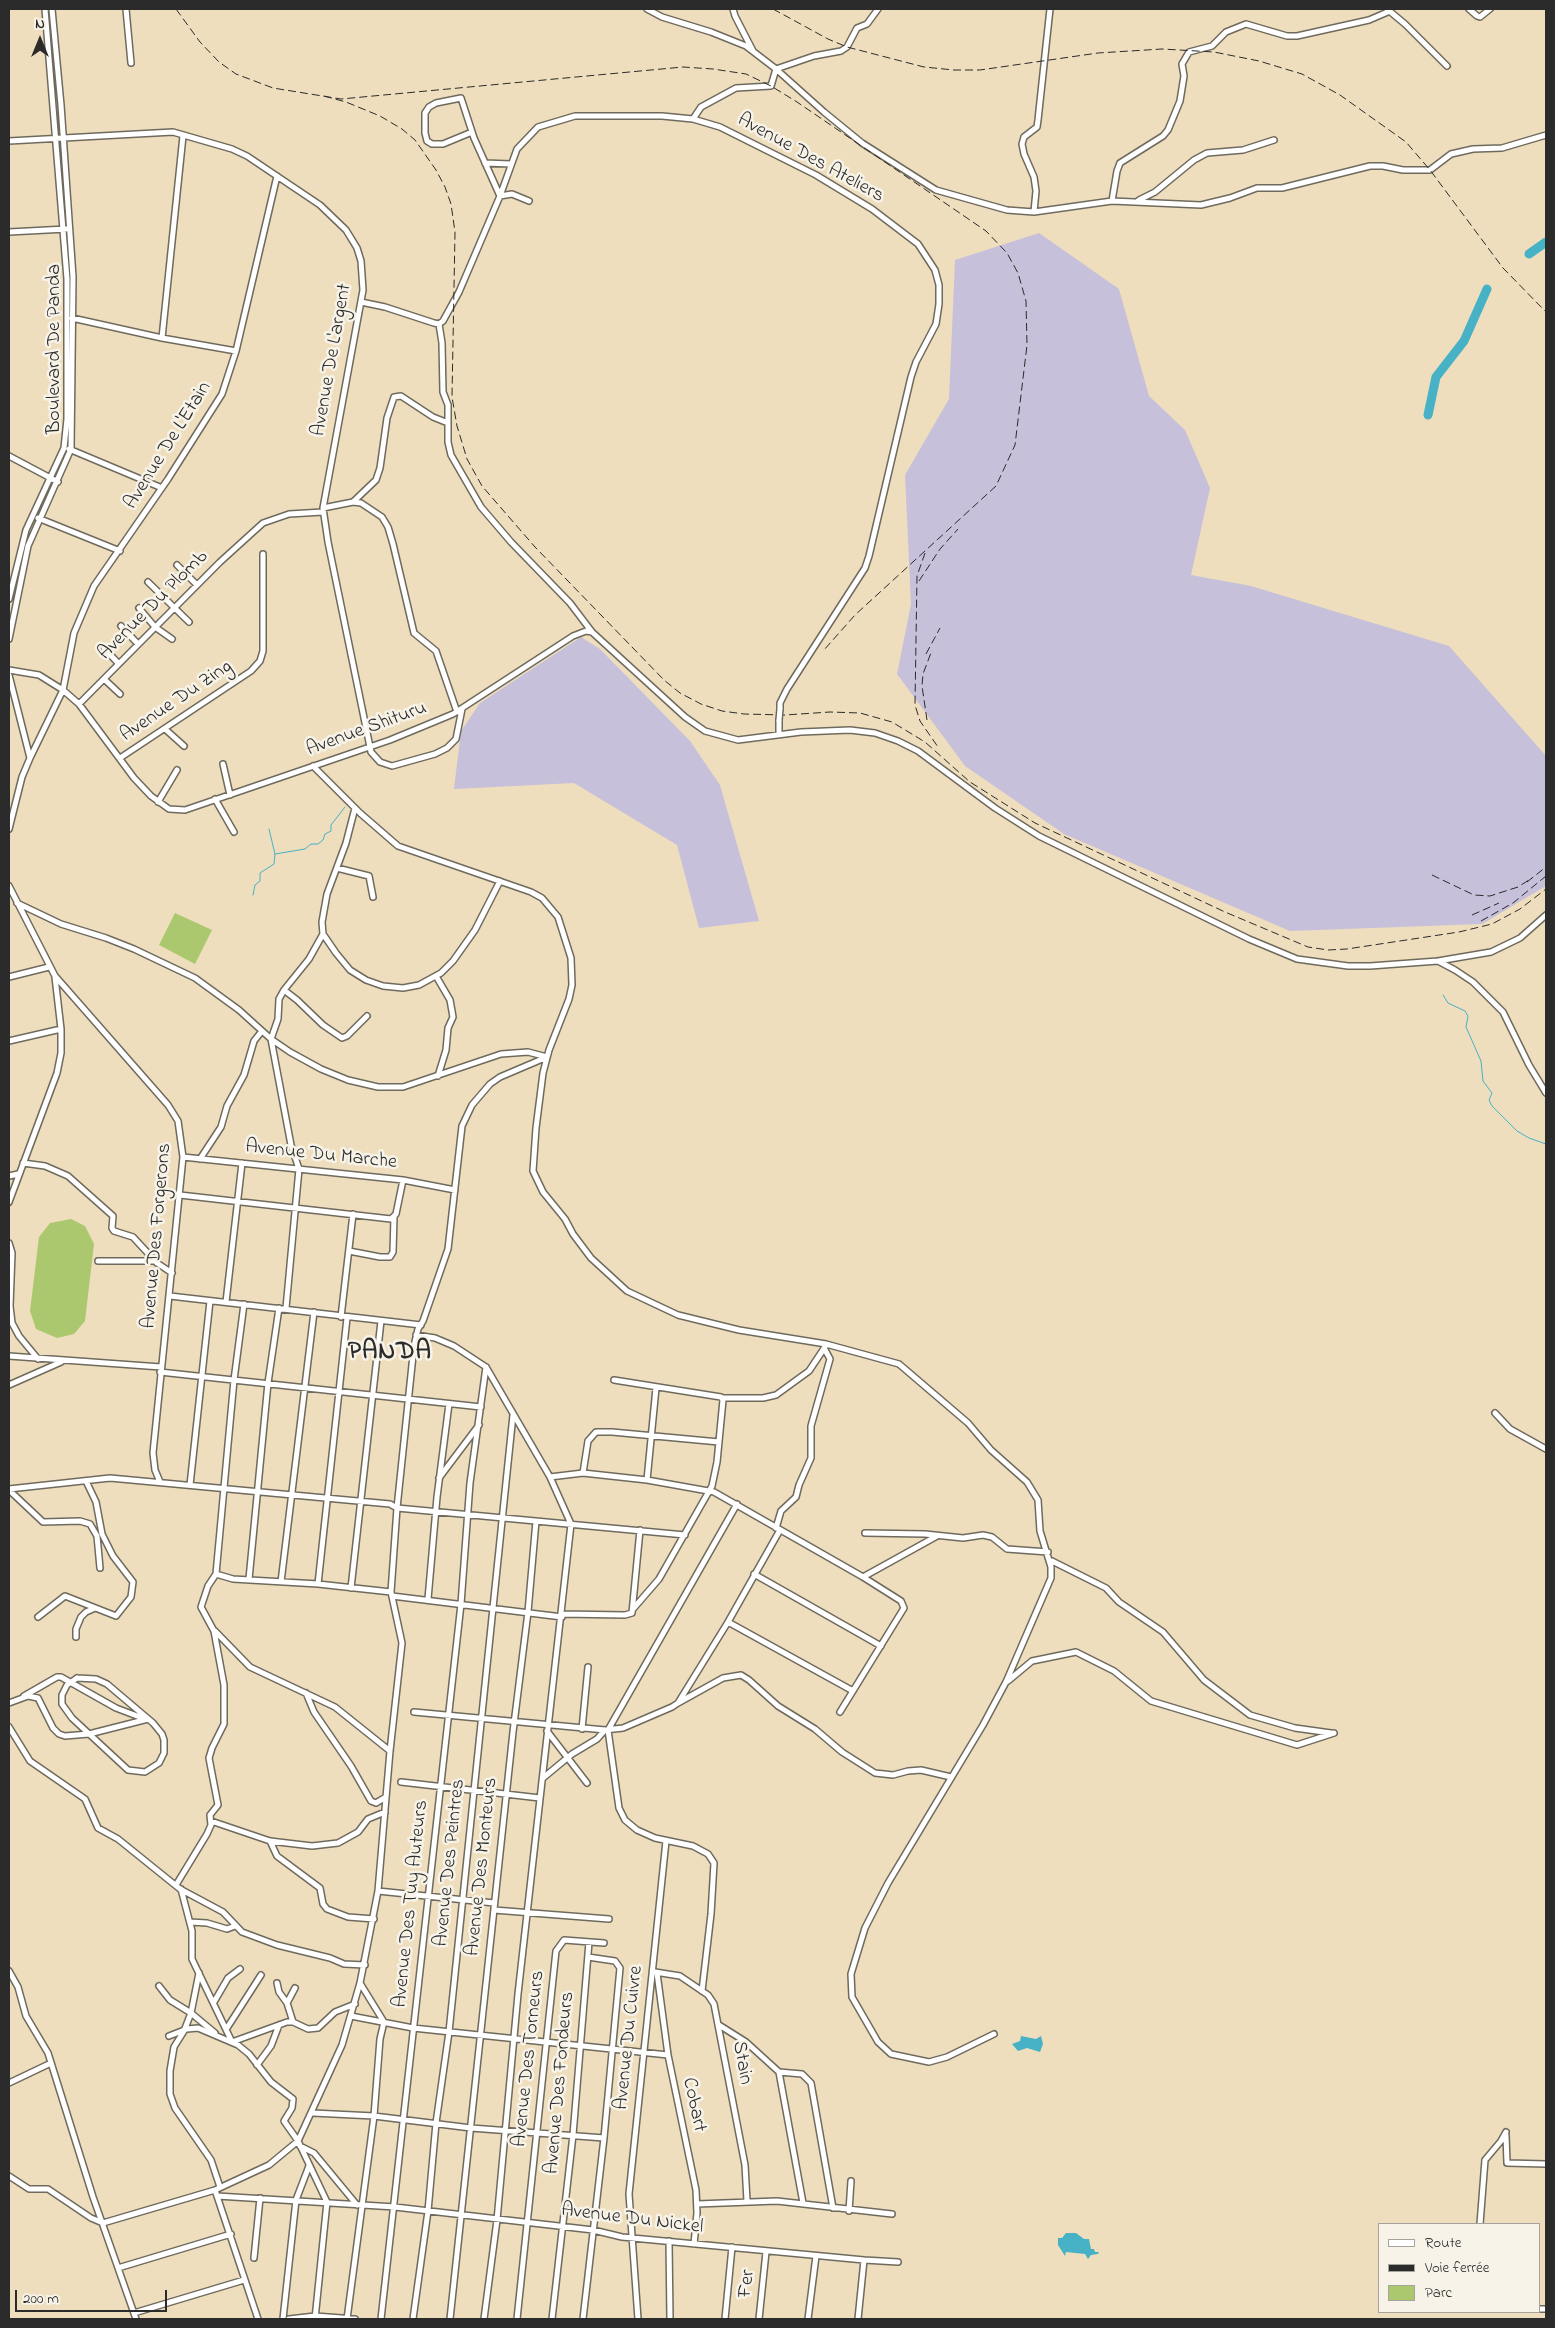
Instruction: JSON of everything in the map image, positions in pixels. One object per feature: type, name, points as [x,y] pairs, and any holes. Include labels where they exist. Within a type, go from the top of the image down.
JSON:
[{"type":"street","name":"Boulevard De Panda","points":[[9,639],[10,621],[28,546],[71,449],[73,318],[45,9]]},
{"type":"street","name":"Boulevard De Panda","points":[[9,599],[21,544],[64,448],[67,419],[64,138],[52,9]]},
{"type":"street","points":[[126,9],[131,63]]},
{"type":"street","points":[[647,9],[662,17],[711,32],[746,46],[776,69],[862,143],[936,190],[1007,210],[1034,212],[1112,200],[1201,205],[1230,198],[1257,188],[1282,188],[1376,165],[1404,170],[1424,171],[1434,169],[1451,154],[1502,148],[1546,135]]},
{"type":"street","points":[[733,9],[754,52]]},
{"type":"street","points":[[776,69],[814,56],[842,51],[847,47],[857,28],[867,24],[878,9]]},
{"type":"street","points":[[1034,212],[1036,191],[1034,177],[1024,154],[1022,144],[1024,137],[1037,126],[1050,9]]},
{"type":"street","points":[[1469,9],[1480,17],[1490,9]]},
{"type":"street","points":[[1112,200],[1120,163],[1163,136],[1168,130],[1180,101],[1184,76],[1182,64],[1189,52],[1212,46],[1226,32],[1246,24],[1287,36],[1297,36],[1369,20],[1388,10],[1447,66]]},
{"type":"street","points":[[693,119],[701,107],[736,88],[771,86],[776,69]]},
{"type":"street","points":[[472,132],[443,144],[432,144],[427,140],[425,133],[425,113],[429,107],[436,103],[461,98],[472,132],[500,196],[512,194],[529,200]]},
{"type":"street","name":"Avenue Des Ateliers","points":[[439,324],[453,305],[500,196],[517,149],[538,127],[574,116],[662,116],[693,119],[720,127],[768,150],[872,209],[918,244],[935,270],[939,286],[936,324],[916,362],[911,377],[867,562],[787,689],[780,703],[779,734]]},
{"type":"street","name":"Avenue De L'argent","points":[[9,141],[164,132],[225,147],[247,156],[320,204],[350,236],[357,248],[362,268],[361,302],[323,510],[369,746]]},
{"type":"street","points":[[162,338],[183,136]]},
{"type":"street","points":[[1139,201],[1155,192],[1194,160],[1207,152],[1243,150],[1274,140]]},
{"type":"street","points":[[485,163],[511,164]]},
{"type":"street","name":"Avenue De L'Etain","points":[[30,758],[63,690],[74,633],[82,609],[94,586],[162,488],[222,394],[236,351],[277,176]]},
{"type":"street","points":[[9,232],[66,229]]},
{"type":"street","points":[[361,302],[439,324],[442,343],[443,392],[448,405],[448,442],[451,455],[481,507],[570,603],[592,632],[690,721],[705,730],[738,740],[779,734],[850,730],[875,733],[898,741],[918,751],[995,808],[1039,836],[1249,939],[1297,959],[1348,966],[1370,966],[1438,961],[1491,952],[1520,938],[1546,915]]},
{"type":"street","points":[[67,317],[162,338],[236,351]]},
{"type":"street","points":[[353,502],[376,480],[380,468],[387,418],[394,397],[401,396],[433,417],[448,423]]},
{"type":"street","points":[[64,448],[71,449],[162,488]]},
{"type":"street","points":[[9,456],[58,482]]},
{"type":"street","points":[[353,502],[361,503],[374,511],[382,517],[388,526],[414,633],[436,651],[460,710],[461,724],[456,739],[447,748],[435,754],[392,766],[380,762],[369,746]]},
{"type":"street","name":"Avenue Du Plomb","points":[[79,704],[197,585],[268,520],[289,514],[323,510],[353,502]]},
{"type":"street","points":[[33,515],[120,551]]},
{"type":"street","name":"Avenue Du Zing","points":[[120,758],[251,671],[260,661],[263,651],[263,554]]},
{"type":"street","points":[[177,565],[197,585]]},
{"type":"street","points":[[148,582],[189,622]]},
{"type":"street","points":[[10,590],[18,591]]},
{"type":"street","points":[[139,608],[155,627],[172,639]]},
{"type":"street","points":[[121,626],[138,644]]},
{"type":"street","name":"Avenue Shituru","points":[[9,670],[39,675],[63,690],[79,704],[142,787],[158,802],[169,809],[185,810],[416,730],[460,710],[573,636],[586,631],[592,632]]},
{"type":"street","points":[[104,648],[118,664]]},
{"type":"street","points":[[9,675],[30,758],[15,800],[9,829]]},
{"type":"street","points":[[104,679],[120,694]]},
{"type":"street","points":[[165,729],[184,746]]},
{"type":"street","points":[[223,764],[230,795]]},
{"type":"street","points":[[314,766],[355,808],[398,846],[531,892],[542,898],[556,912],[564,930],[573,971],[572,985],[547,1058],[538,1108],[533,1171],[543,1192],[565,1219],[573,1234],[591,1258],[627,1291],[649,1303],[693,1320],[825,1346],[899,1364],[956,1411],[991,1450],[1026,1482],[1038,1500],[1042,1538],[1048,1552],[1051,1578],[1006,1682],[983,1725],[888,1883],[865,1928],[851,1974],[852,1997],[878,2042],[892,2054],[928,2062],[947,2057],[994,2034]]},
{"type":"street","points":[[158,802],[177,770]]},
{"type":"street","points":[[9,798],[15,800]]},
{"type":"street","points":[[216,799],[234,832]]},
{"type":"street","points":[[355,808],[322,917],[324,934],[350,970],[375,984],[403,988],[419,985],[436,976],[453,961],[475,930],[500,881]]},
{"type":"street","points":[[337,868],[369,876],[373,897]]},
{"type":"street","points":[[9,886],[11,895],[17,902],[55,976],[61,1029],[61,1053],[57,1074],[9,1202]]},
{"type":"street","points":[[17,902],[61,924],[106,938],[195,978],[239,1010],[271,1039],[310,1063],[360,1083],[392,1088],[438,1076],[501,1054],[528,1052],[547,1058]]},
{"type":"street","points":[[286,1308],[299,1169],[291,1145],[271,1039],[278,1019],[280,999],[284,990],[310,959],[324,934]]},
{"type":"street","points":[[1438,961],[1473,982],[1503,1012],[1546,1093]]},
{"type":"street","points":[[9,977],[49,967]]},
{"type":"street","name":"Avenue Des Forgerons","points":[[55,976],[173,1112],[178,1121],[182,1137],[183,1157],[180,1195],[153,1453],[155,1470],[160,1482]]},
{"type":"street","points":[[436,976],[450,1000],[453,1017],[448,1028],[446,1050],[438,1076]]},
{"type":"street","points":[[284,990],[298,1000],[323,1025],[342,1038],[347,1036],[367,1016]]},
{"type":"street","points":[[9,1041],[61,1029]]},
{"type":"street","points":[[200,1159],[221,1127],[227,1106],[244,1075],[254,1041],[262,1031]]},
{"type":"street","points":[[9,2176],[26,2188],[48,2189],[103,2224],[218,2188],[269,2165],[299,2144],[342,2045],[352,2016],[365,1966],[374,1919],[402,1643],[391,1594],[397,1508],[409,1398],[416,1335],[446,1254],[462,1126],[472,1105],[496,1080],[547,1058]]},
{"type":"street","name":"Avenue Du Marche","points":[[183,1157],[403,1180],[455,1190]]},
{"type":"street","points":[[23,1162],[45,1166],[68,1176],[113,1216],[112,1228],[114,1231],[133,1237],[156,1261],[172,1273]]},
{"type":"street","points":[[226,1302],[242,1163]]},
{"type":"street","points":[[9,1176],[18,1174]]},
{"type":"street","points":[[349,1251],[380,1257],[390,1256],[393,1252],[394,1217],[403,1180]]},
{"type":"street","points":[[180,1195],[295,1206],[386,1218],[394,1217]]},
{"type":"street","points":[[318,1584],[340,1391],[353,1214]]},
{"type":"street","points":[[9,1243],[12,1253],[12,1323],[19,1336],[38,1359]]},
{"type":"street","points":[[98,1261],[156,1261]]},
{"type":"street","points":[[170,1296],[421,1325]]},
{"type":"street","points":[[190,1485],[210,1301]]},
{"type":"street","points":[[232,2042],[227,2028],[219,2016],[192,1959],[190,1922],[178,1887],[207,1834],[211,1821],[210,1815],[218,1804],[210,1758],[212,1748],[224,1724],[222,1667],[214,1631],[201,1606],[208,1586],[216,1574],[234,1380],[244,1304]]},
{"type":"street","points":[[249,1579],[268,1384],[279,1308]]},
{"type":"street","points":[[281,1582],[314,1312]]},
{"type":"street","points":[[351,1588],[381,1321]]},
{"type":"street","points":[[416,1335],[435,1338],[454,1346],[486,1367],[550,1477],[571,1524],[513,2038],[497,2220],[484,2319]]},
{"type":"street","points":[[614,1380],[722,1398],[763,1398],[776,1395],[809,1371],[825,1346]]},
{"type":"street","points":[[678,1703],[728,1622],[754,1574],[778,1529],[782,1511],[796,1497],[799,1485],[811,1458],[811,1426],[830,1359],[825,1346]]},
{"type":"street","points":[[9,1356],[161,1369],[234,1380],[481,1407]]},
{"type":"street","points":[[9,1385],[62,1362]]},
{"type":"street","name":"Avenue Des Tuy Auteurs","points":[[381,2319],[461,1604],[467,1514],[486,1367]]},
{"type":"street","points":[[647,1480],[656,1388]]},
{"type":"street","points":[[216,1574],[233,1578],[351,1588],[528,1612],[562,1615],[626,1615],[632,1613],[633,1609],[659,1579],[709,1492],[715,1477],[722,1398]]},
{"type":"street","points":[[428,1599],[435,1512],[450,1404]]},
{"type":"street","points":[[1495,1413],[1510,1429],[1546,1449]]},
{"type":"street","name":"Avenue Des Peintres","points":[[413,2319],[428,2211],[436,2123],[449,2032],[513,1414]]},
{"type":"street","points":[[439,1479],[479,1424]]},
{"type":"street","points":[[583,1473],[588,1441],[596,1432],[719,1442]]},
{"type":"street","points":[[550,1477],[583,1473],[647,1480],[719,1494],[863,1577],[904,1604],[904,1608],[840,1712]]},
{"type":"street","points":[[9,1489],[110,1478],[390,1504],[397,1508],[435,1512],[685,1535]]},
{"type":"street","points":[[38,1617],[46,1613],[63,1596],[70,1597],[110,1615],[118,1616],[132,1597],[133,1582],[113,1556],[104,1539],[99,1526],[96,1502],[86,1481]]},
{"type":"street","points":[[9,1489],[43,1522],[75,1521],[90,1524],[97,1536],[100,1568]]},
{"type":"street","points":[[542,1779],[568,1757],[597,1739],[606,1730],[737,1504]]},
{"type":"street","name":"Avenue Des Monteurs","points":[[450,2319],[494,1902],[528,1612],[536,1521]]},
{"type":"street","points":[[633,1609],[640,1530]]},
{"type":"street","points":[[866,1533],[939,1535],[963,1538],[988,1536],[1007,1549],[1048,1552]]},
{"type":"street","points":[[863,1577],[939,1535]]},
{"type":"street","points":[[1006,1682],[1032,1661],[1076,1652],[1114,1671],[1151,1700],[1297,1745],[1334,1733],[1284,1726],[1250,1715],[1204,1680],[1163,1632],[1119,1602],[1106,1588],[1052,1561]]},
{"type":"street","points":[[754,1574],[881,1646]]},
{"type":"street","points":[[76,1637],[76,1629],[81,1617],[86,1612],[95,1608]]},
{"type":"street","points":[[728,1622],[853,1691]]},
{"type":"street","points":[[214,1631],[250,1667],[335,1707],[390,1751]]},
{"type":"street","points":[[582,1729],[588,1667]]},
{"type":"street","points":[[414,1712],[514,1722],[547,1729],[606,1730],[623,1728],[638,1722],[678,1703],[723,1678],[741,1675],[750,1680],[778,1706],[815,1728],[842,1752],[875,1773],[893,1775],[908,1770],[921,1770],[951,1777]]},
{"type":"street","points":[[9,1703],[22,1698],[57,1677],[61,1677],[122,1711],[148,1719]]},
{"type":"street","points":[[83,1678],[101,1680],[114,1688],[148,1719],[162,1734],[164,1746],[162,1759],[145,1772],[134,1771],[123,1766],[72,1718],[62,1704],[62,1695],[70,1683],[83,1678]]},
{"type":"street","points":[[306,1693],[314,1712],[351,1766],[371,1801],[376,1803],[386,1797]]},
{"type":"street","points":[[22,1698],[33,1696],[38,1698],[53,1728],[59,1734],[70,1736],[89,1734],[148,1719]]},
{"type":"street","points":[[9,1727],[30,1761],[85,1799],[98,1828],[118,1839],[178,1887],[223,1912],[235,1926],[247,1935],[277,1945],[330,1958],[347,1965],[365,1966]]},
{"type":"street","points":[[547,1729],[586,1783]]},
{"type":"street","points":[[606,1730],[622,1814],[630,1825],[636,1830],[666,1841],[676,1841],[693,1846],[708,1854],[714,1863],[712,1907],[702,1991]]},
{"type":"street","points":[[401,1782],[540,1798]]},
{"type":"street","points":[[211,1821],[270,1841],[312,1846],[338,1843],[358,1832],[368,1819],[385,1812]]},
{"type":"street","points":[[270,1841],[277,1856],[320,1888],[323,1904],[327,1910],[348,1918],[374,1919]]},
{"type":"street","name":"Avenue Du Cuivre","points":[[638,2319],[629,2194],[654,1972],[666,1841]]},
{"type":"street","points":[[378,1891],[494,1902]]},
{"type":"street","points":[[494,1910],[609,1919]]},
{"type":"street","points":[[190,1922],[207,1923],[227,1929],[235,1926]]},
{"type":"street","name":"Avenue Des Torneurs","points":[[517,2319],[556,1952],[564,1940],[604,1943]]},
{"type":"street","name":"Avenue Des Fondeurs","points":[[552,2319],[573,2135],[589,1942]]},
{"type":"street","points":[[583,2319],[604,2138],[620,1968],[615,1961],[588,1957]]},
{"type":"street","points":[[214,2002],[228,1978],[240,1969]]},
{"type":"street","points":[[9,1971],[18,1987],[26,2016],[43,2043],[51,2062],[93,2197],[135,2316],[244,2280]]},
{"type":"street","name":"Stain","points":[[654,1972],[677,1974],[702,1991],[714,2004],[745,2165],[747,2201]]},
{"type":"street","name":"Cobart","points":[[654,1972],[697,2204],[694,2244]]},
{"type":"street","points":[[199,1973],[191,2013],[184,2031],[174,2047],[170,2071],[170,2094],[175,2108],[211,2160],[218,2188],[217,2196],[258,2319]]},
{"type":"street","points":[[227,2028],[262,1975]]},
{"type":"street","points":[[277,1983],[279,1992],[287,2004],[293,2022]]},
{"type":"street","points":[[347,2319],[359,2205],[374,2116],[380,2039],[384,2022],[360,1984]]},
{"type":"street","points":[[160,1986],[170,2000],[191,2013],[221,2037]]},
{"type":"street","points":[[287,2004],[295,1988]]},
{"type":"street","points":[[232,2042],[279,2025],[293,2022],[308,2029],[318,2028],[335,2012],[355,2004]]},
{"type":"street","points":[[352,2016],[413,2028],[668,2055]]},
{"type":"street","points":[[257,2065],[271,2046],[279,2025]]},
{"type":"street","points":[[719,2025],[746,2042],[779,2072],[802,2074],[811,2083],[833,2208]]},
{"type":"street","points":[[169,2036],[198,2028],[232,2042],[244,2049],[271,2082],[293,2099],[292,2108],[284,2121],[299,2144],[327,2202],[315,2318]]},
{"type":"street","points":[[9,2083],[51,2062]]},
{"type":"street","points":[[779,2072],[803,2203]]},
{"type":"street","points":[[313,2113],[374,2116],[471,2128],[604,2138]]},
{"type":"street","points":[[1480,2223],[1485,2160],[1488,2153],[1497,2146],[1506,2132],[1507,2163],[1546,2164]]},
{"type":"street","points":[[299,2144],[314,2153],[359,2205]]},
{"type":"street","points":[[283,2319],[296,2200],[309,2166]]},
{"type":"street","points":[[849,2210],[851,2181]]},
{"type":"street","name":"Avenue Du Nickel","points":[[217,2196],[395,2207],[593,2230],[633,2238],[766,2252],[898,2262]]},
{"type":"street","points":[[254,2258],[260,2198]]},
{"type":"street","points":[[697,2204],[747,2201],[803,2203],[892,2214]]},
{"type":"street","points":[[118,2268],[231,2234]]},
{"type":"street","points":[[669,2241],[670,2319]]},
{"type":"street","points":[[725,2319],[732,2247]]},
{"type":"street","name":"Fer","points":[[759,2319],[766,2252]]},
{"type":"street","points":[[808,2319],[816,2256]]},
{"type":"street","points":[[858,2319],[864,2260]]},
{"type":"street","points":[[289,2319],[355,2319]]},
{"type":"shaded area","points":[[1039,233],[1119,289],[1149,396],[1185,430],[1210,488],[1191,575],[1251,586],[1449,646],[1546,756],[1546,886],[1482,924],[1290,931],[1064,834],[965,766],[897,674],[911,604],[905,475],[949,399],[955,260]]},
{"type":"shaded area","points":[[581,637],[600,649],[690,741],[720,785],[759,921],[699,928],[677,845],[574,783],[454,789],[461,731],[480,703]]},
{"type":"green space","points":[[175,913],[212,930],[195,964],[159,945]]},
{"type":"green space","points":[[71,1219],[85,1226],[94,1244],[85,1321],[74,1334],[57,1338],[36,1329],[30,1311],[39,1237],[50,1223]]},
{"type":"water","points":[[1021,2036],[1036,2039],[1041,2036],[1043,2044],[1040,2052],[1027,2048],[1018,2051],[1012,2044],[1020,2041]]},
{"type":"water","points":[[1066,2233],[1076,2233],[1084,2239],[1089,2239],[1091,2249],[1099,2252],[1098,2254],[1091,2255],[1088,2259],[1085,2254],[1066,2252],[1065,2256],[1058,2245],[1058,2238],[1062,2238]]},
{"type":"waterway","points":[[1529,254],[1546,242]]},
{"type":"waterway","points":[[1428,415],[1436,377],[1464,341],[1487,289]]},
{"type":"waterway","points":[[253,895],[255,885],[260,881],[260,873],[274,864],[275,854],[305,849],[311,844],[318,844],[323,840],[325,834],[331,831],[331,825],[345,807]]},
{"type":"waterway","points":[[269,829],[275,854]]},
{"type":"waterway","points":[[1443,995],[1448,1003],[1465,1011],[1468,1016],[1466,1027],[1481,1061],[1483,1081],[1492,1093],[1489,1100],[1492,1106],[1517,1131],[1546,1144]]},
{"type":"railway","points":[[176,9],[200,42],[219,62],[236,74],[273,88],[341,99],[683,67],[746,74],[771,86],[797,102],[986,231],[1007,253],[1018,273],[1026,301],[1027,345],[1015,445],[996,486],[855,615],[824,650]]},
{"type":"railway","points":[[773,9],[828,39],[847,47],[924,67],[980,70],[1098,53],[1162,49],[1214,52],[1259,61],[1302,74],[1340,95],[1406,142],[1430,170],[1503,268],[1546,312]]},
{"type":"railway","points":[[324,96],[346,102],[380,116],[402,129],[415,140],[436,170],[445,187],[451,204],[455,232],[452,397],[457,426],[467,459],[482,486],[535,547],[664,680],[680,693],[701,704],[722,711],[744,714],[785,715],[830,712],[860,713],[892,722],[925,742],[970,782],[1035,823],[1225,912],[1308,947],[1328,950],[1347,949],[1459,932],[1492,924],[1520,909],[1546,889]]},
{"type":"railway","points":[[919,581],[940,549],[958,529]]},
{"type":"railway","points":[[925,553],[917,576],[915,705],[920,721],[938,747]]},
{"type":"railway","points":[[926,654],[940,628]]},
{"type":"railway","points":[[927,720],[922,686],[923,674],[932,650]]},
{"type":"railway","points":[[1527,882],[1546,867]]},
{"type":"railway","points":[[1432,875],[1474,895],[1490,896],[1518,887],[1532,878]]},
{"type":"railway","points":[[1481,921],[1513,903],[1546,876]]},
{"type":"railway","points":[[1472,915],[1499,903]]},
{"type":"district","name":"PANDA","points":[[390,1354]]}]
